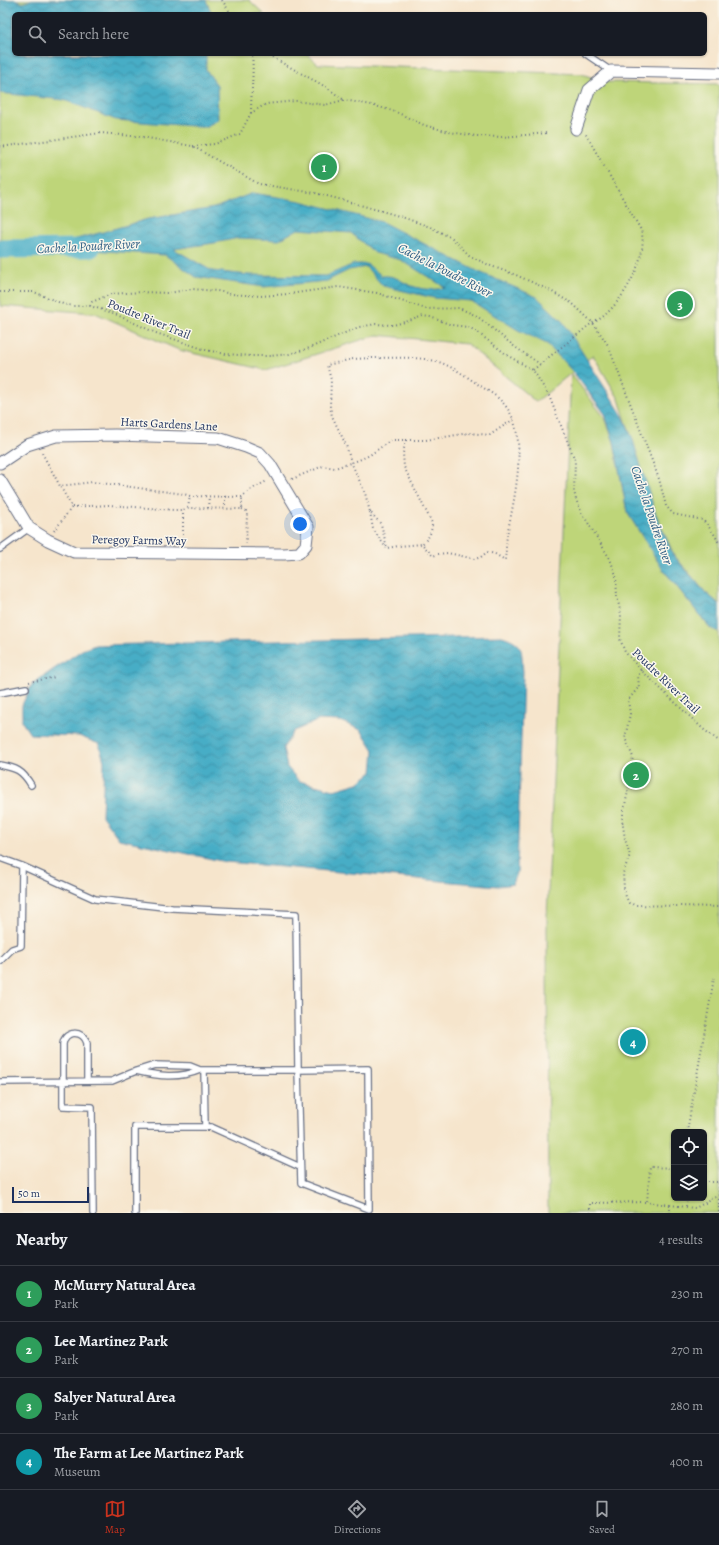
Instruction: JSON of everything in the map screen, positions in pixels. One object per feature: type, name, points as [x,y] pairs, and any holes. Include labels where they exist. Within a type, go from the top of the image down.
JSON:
[{"type":"street","points":[[579,129],[589,90],[611,71],[719,73]]},
{"type":"street","name":"Harts Gardens Lane","points":[[0,463],[27,445],[56,436],[115,435],[218,438],[246,446],[260,453],[270,464],[308,527],[306,545]]},
{"type":"street","name":"Peregoy Farms Way","points":[[0,480],[29,528],[48,540],[74,552],[284,554],[299,553],[306,545]]},
{"type":"lane","points":[[589,56],[611,71]]},
{"type":"lane","points":[[0,549],[29,528]]},
{"type":"lane","points":[[0,693],[24,688]]},
{"type":"lane","points":[[0,766],[14,768],[20,771],[25,775],[31,785]]},
{"type":"lane","points":[[0,858],[22,866],[95,899],[172,908],[296,914],[298,1070],[301,1183],[369,1209],[368,1069],[298,1070],[202,1070],[190,1066],[155,1065],[112,1081],[0,1082]]},
{"type":"lane","points":[[0,961],[12,949],[21,946],[22,866]]},
{"type":"lane","points":[[87,1081],[87,1043],[85,1038],[77,1033],[71,1033],[63,1040],[63,1106],[92,1107],[93,1213]]},
{"type":"lane","points":[[136,1071],[155,1075],[175,1076],[189,1075],[202,1070]]},
{"type":"lane","points":[[202,1070],[205,1127]]},
{"type":"lane","points":[[136,1213],[136,1127],[211,1127],[300,1167]]},
{"type":"path","points":[[222,0],[231,12]]},
{"type":"path","points":[[0,147],[101,133],[142,137],[192,146],[215,144],[240,134],[251,113],[251,92],[254,67],[252,56]]},
{"type":"path","points":[[270,56],[326,87],[344,100]]},
{"type":"path","points":[[251,113],[266,104],[296,101],[326,105],[344,100],[372,105],[396,112],[424,125],[449,132],[503,137],[547,132]]},
{"type":"path","points":[[533,370],[606,314],[619,299],[634,276],[642,254],[644,238],[642,230],[579,129]]},
{"type":"path","points":[[192,146],[259,184],[315,193],[399,216],[430,227],[452,238],[470,256],[547,289],[573,304],[593,323],[608,345],[659,479],[666,506],[673,514],[704,520],[719,543]]},
{"type":"path","points":[[90,306],[92,302],[111,294],[142,292],[169,293],[192,289],[260,296],[289,294],[338,287],[377,293],[426,309],[459,308],[477,316],[515,347],[540,364]]},
{"type":"path","name":"Poudre River Trail","points":[[0,292],[34,292],[63,304],[73,306],[90,306],[113,313],[156,334],[206,350],[226,354],[251,356],[289,354],[307,349],[359,327],[376,324],[393,325],[423,316],[452,325],[468,327],[474,330],[510,357],[533,370],[549,396],[574,460],[574,491],[576,500],[582,513],[610,559],[616,575],[617,597],[620,614],[621,645],[625,652],[641,670],[703,729],[719,741]]},
{"type":"path","points":[[387,548],[373,529],[365,493],[351,462],[346,445],[332,416],[330,406],[331,380],[326,365],[336,362],[372,358],[418,359],[438,362],[458,372],[491,393],[503,403],[514,419],[517,431],[517,477],[514,503],[507,537],[505,560],[495,554],[487,552],[481,557],[475,559],[448,553],[433,556],[422,544]]},
{"type":"path","points":[[292,479],[323,466],[335,468],[370,455],[391,440],[426,440],[469,433],[490,435],[514,419]]},
{"type":"path","points":[[387,548],[422,544],[428,539],[432,531],[432,523],[404,467],[403,453],[406,440]]},
{"type":"path","points":[[42,453],[72,507]]},
{"type":"path","points":[[60,486],[93,482],[190,496],[242,497],[250,490],[267,481]]},
{"type":"path","points":[[188,508],[190,496]]},
{"type":"path","points":[[208,508],[209,496]]},
{"type":"path","points":[[225,496],[225,508]]},
{"type":"path","points":[[242,497],[242,509]]},
{"type":"path","points":[[72,507],[109,505],[183,510],[188,508],[242,509],[246,511],[246,545]]},
{"type":"path","points":[[52,534],[72,507]]},
{"type":"path","points":[[183,510],[183,544]]},
{"type":"path","points":[[370,512],[381,524],[387,548]]},
{"type":"path","points":[[641,670],[638,676],[639,687],[628,700],[630,714],[625,738],[633,757],[630,771],[630,782],[622,819],[625,839],[630,855],[622,873],[626,897],[629,903],[635,905],[719,907]]},
{"type":"path","points":[[24,688],[23,685],[30,681],[56,677]]},
{"type":"path","points":[[688,1129],[714,978]]},
{"type":"path","points":[[647,1202],[650,1167],[671,1168]]},
{"type":"path","points":[[707,1182],[719,1182],[719,1213]]},
{"type":"path","points":[[590,1213],[590,1203],[647,1202],[695,1208],[705,1203],[710,1198],[719,1195]]},
{"type":"path","points":[[686,1206],[687,1201]]},
{"type":"path","points":[[670,1205],[670,1213]]},
{"type":"green space","points":[[0,0],[249,0],[262,12],[12,12],[12,56],[309,56],[318,64],[582,74],[605,82],[719,84],[719,604],[705,592],[674,555],[655,512],[619,399],[593,355],[536,402],[467,344],[377,335],[266,370],[179,350],[95,313],[0,306]]},
{"type":"green space","points":[[571,374],[605,418],[614,442],[627,512],[662,568],[710,628],[719,632],[719,1213],[548,1213],[547,917]]},
{"type":"water","points":[[0,0],[16,0],[23,3],[32,0],[206,0],[211,12],[12,12],[12,56],[206,56],[206,70],[217,85],[218,120],[205,127],[116,120],[64,100],[0,93]]},
{"type":"water","points":[[253,193],[301,201],[382,222],[477,271],[537,297],[563,322],[623,416],[632,437],[655,512],[673,555],[705,592],[719,604],[719,632],[710,628],[662,568],[627,512],[614,442],[605,414],[574,373],[547,344],[518,330],[471,301],[434,298],[383,286],[366,267],[349,270],[327,281],[264,287],[196,277],[165,255],[46,247],[148,219],[214,208]],"holes":[[[298,229],[351,233],[375,253],[401,260],[446,288],[429,289],[416,287],[395,277],[382,276],[367,264],[354,264],[326,276],[249,275],[212,271],[174,249],[239,238],[279,240]]]},
{"type":"water","points":[[502,636],[515,641],[522,653],[523,672],[517,873],[513,884],[498,886],[226,862],[119,839],[102,816],[104,761],[99,744],[79,736],[30,734],[22,722],[22,705],[32,684],[82,650],[95,645]],"holes":[[[319,720],[340,721],[361,730],[374,750],[372,772],[358,783],[334,790],[299,781],[287,767],[283,748],[294,731]]]},
{"type":"waterway","name":"Cache la Poudre River","points":[[0,249],[91,248]]},
{"type":"place","name":"McMurry Natural Area","points":[[324,167]]},
{"type":"place","name":"Salyer Natural Area","points":[[680,304]]},
{"type":"place","name":"Lee Martinez Park","points":[[636,775]]},
{"type":"place","name":"The Farm at Lee Martinez Park","points":[[633,1042]]}]
